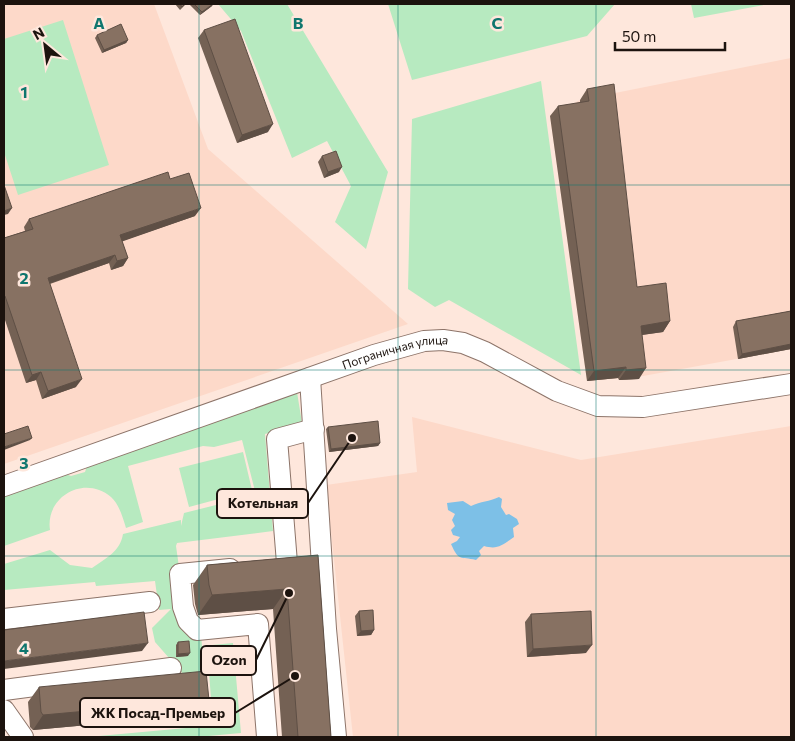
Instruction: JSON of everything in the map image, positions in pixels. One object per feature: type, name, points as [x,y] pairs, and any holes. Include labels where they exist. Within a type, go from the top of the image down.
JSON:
[{"type":"street","name":"Пограничная улица","points":[[4,486],[310,378],[406,345],[424,341],[443,340],[462,343],[485,352],[557,391],[598,406],[643,407],[791,384]]},
{"type":"street","points":[[310,378],[321,560],[336,737]]},
{"type":"street","points":[[287,563],[277,439],[314,429]]},
{"type":"street","points":[[266,737],[258,624],[197,630],[188,621],[183,607],[180,574],[321,560]]},
{"type":"street","points":[[4,619],[150,602]]},
{"type":"street","points":[[4,690],[171,668]]},
{"type":"street","points":[[4,710],[23,737]]},
{"type":"shaded area","points":[[4,4],[154,4],[208,149],[408,324],[4,464]]},
{"type":"shaded area","points":[[791,58],[791,349],[643,376],[587,381],[550,116],[580,100]]},
{"type":"shaded area","points":[[412,417],[581,460],[791,426],[791,737],[353,737],[326,485],[417,472]]},
{"type":"green space","points":[[218,4],[287,4],[388,172],[366,249],[335,222],[351,186],[327,141],[292,158],[241,31]]},
{"type":"green space","points":[[388,4],[615,4],[587,36],[412,80]]},
{"type":"green space","points":[[691,4],[769,4],[694,18]]},
{"type":"green space","points":[[63,20],[109,165],[18,195],[4,152],[4,39]]},
{"type":"green space","points":[[541,81],[581,375],[449,300],[435,307],[408,289],[412,119]]},
{"type":"green space","points":[[297,392],[302,423],[265,434],[273,531],[177,543],[176,546],[180,574],[201,635],[202,646],[233,643],[241,733],[198,737],[88,737],[197,727],[208,720],[212,712],[209,672],[184,675],[155,642],[152,628],[171,609],[159,610],[155,581],[96,586],[95,582],[4,590],[4,564],[50,550],[70,565],[92,568],[116,550],[123,534],[181,520],[181,526],[184,513],[256,495],[242,440],[214,447],[203,446],[128,466],[143,522],[126,528],[118,507],[111,497],[100,490],[79,489],[68,492],[60,499],[50,518],[50,530],[4,546],[4,495],[65,474],[71,476],[85,472],[87,466]]},
{"type":"green space","points":[[243,452],[252,490],[189,507],[179,468]]},
{"type":"water","points":[[499,497],[502,499],[501,507],[506,515],[509,514],[517,519],[519,524],[513,528],[514,537],[496,547],[484,546],[479,551],[481,555],[476,560],[458,556],[451,544],[460,537],[453,535],[451,530],[455,526],[452,520],[455,514],[448,510],[447,503],[463,501],[471,506]]},
{"type":"building","points":[[194,4],[213,4],[202,12]]},
{"type":"building","points":[[235,19],[273,124],[242,135],[204,30]]},
{"type":"building","points":[[121,24],[128,40],[104,50],[97,35]]},
{"type":"building","points":[[614,84],[637,287],[666,283],[670,321],[641,326],[646,368],[626,370],[626,367],[594,371],[558,106],[589,101],[587,89]]},
{"type":"building","points":[[336,151],[342,167],[328,172],[322,156]]},
{"type":"building","points":[[168,172],[170,179],[189,173],[201,208],[120,235],[128,258],[117,261],[115,255],[48,278],[82,379],[48,391],[41,372],[32,375],[4,296],[4,238],[33,229],[29,219]]},
{"type":"building","points":[[4,185],[12,208],[4,211]]},
{"type":"building","points":[[791,311],[791,344],[742,354],[736,321]]},
{"type":"building","points":[[378,421],[380,443],[331,449],[328,427]]},
{"type":"building","points":[[28,426],[32,438],[4,447],[4,434]]},
{"type":"building","points":[[318,555],[331,737],[298,737],[287,589],[212,595],[207,565]]},
{"type":"building","points":[[373,610],[374,630],[361,631],[359,611]]},
{"type":"building","points":[[591,611],[592,645],[533,649],[531,614]]},
{"type":"building","points":[[144,612],[148,643],[4,661],[4,630]]},
{"type":"building","points":[[189,641],[190,653],[178,654],[178,642]]},
{"type":"building","points":[[206,671],[209,700],[43,715],[41,712],[39,687]]},
{"type":"place","name":"Котельная","points":[[352,438]]},
{"type":"place","name":"Ozon","points":[[289,593]]},
{"type":"place","name":"ЖК Посад-Премьер","points":[[295,676]]}]
